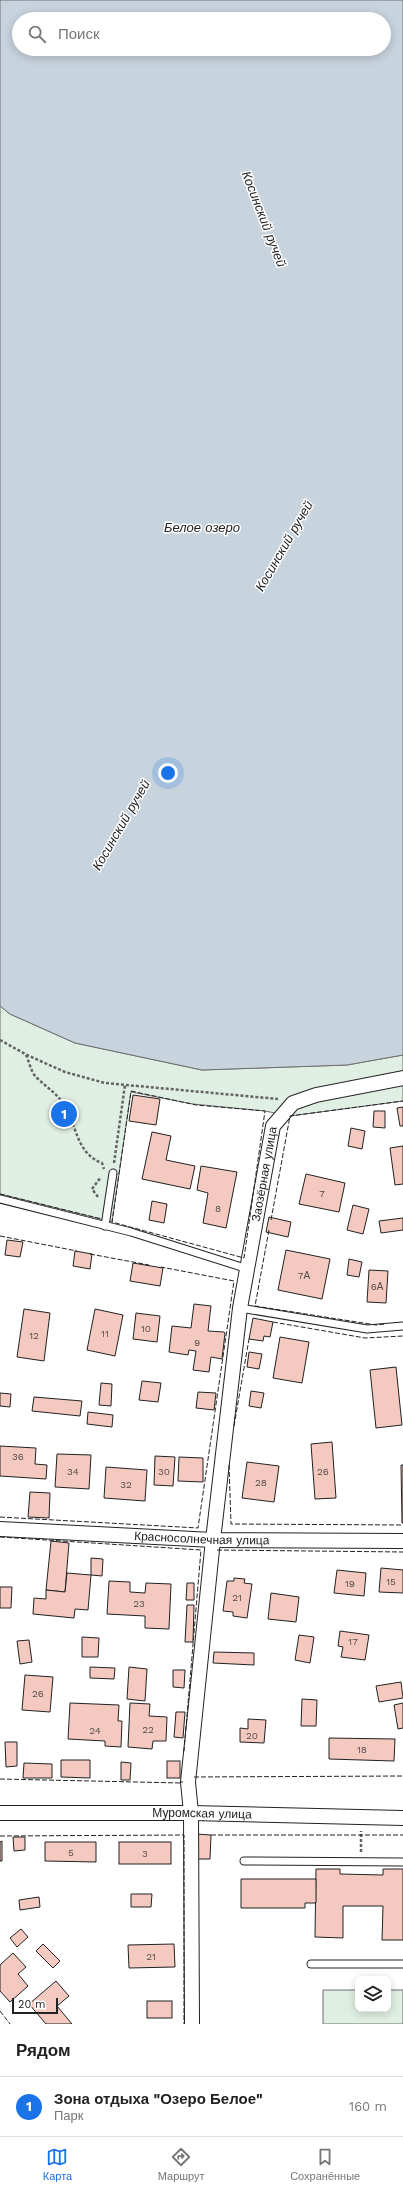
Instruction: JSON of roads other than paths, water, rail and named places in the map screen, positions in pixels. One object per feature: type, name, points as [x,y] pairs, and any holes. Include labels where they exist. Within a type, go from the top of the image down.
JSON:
[{"type":"street","name":"Заозёрная улица","points":[[192,2024],[191,1814],[188,1782],[213,1540],[240,1308],[273,1126],[293,1104],[316,1095],[403,1078]]},
{"type":"street","name":"Красносолнечная улица","points":[[0,1529],[213,1540],[403,1541]]},
{"type":"street","name":"Муромская улица","points":[[0,1813],[191,1814],[403,1818]]},
{"type":"lane","points":[[105,1226],[113,1173]]},
{"type":"lane","points":[[0,1199],[105,1226],[248,1269]]},
{"type":"lane","points":[[240,1308],[367,1329],[403,1326]]},
{"type":"lane","points":[[244,1861],[403,1862]]},
{"type":"lane","points":[[311,1964],[403,1964]]},
{"type":"water","name":"Белое озеро","points":[[0,0],[403,0],[403,1055],[347,1065],[202,1070],[75,1043],[10,1014],[0,1006]]},
{"type":"place","name":"Зона отдыха \"Озеро Белое\"","points":[[64,1114]]},
{"type":"water label","name":"Косинский ручей","points":[[264,219]]},
{"type":"water label","name":"Косинский ручей","points":[[284,546]]},
{"type":"water label","name":"Косинский ручей","points":[[121,825]]}]
